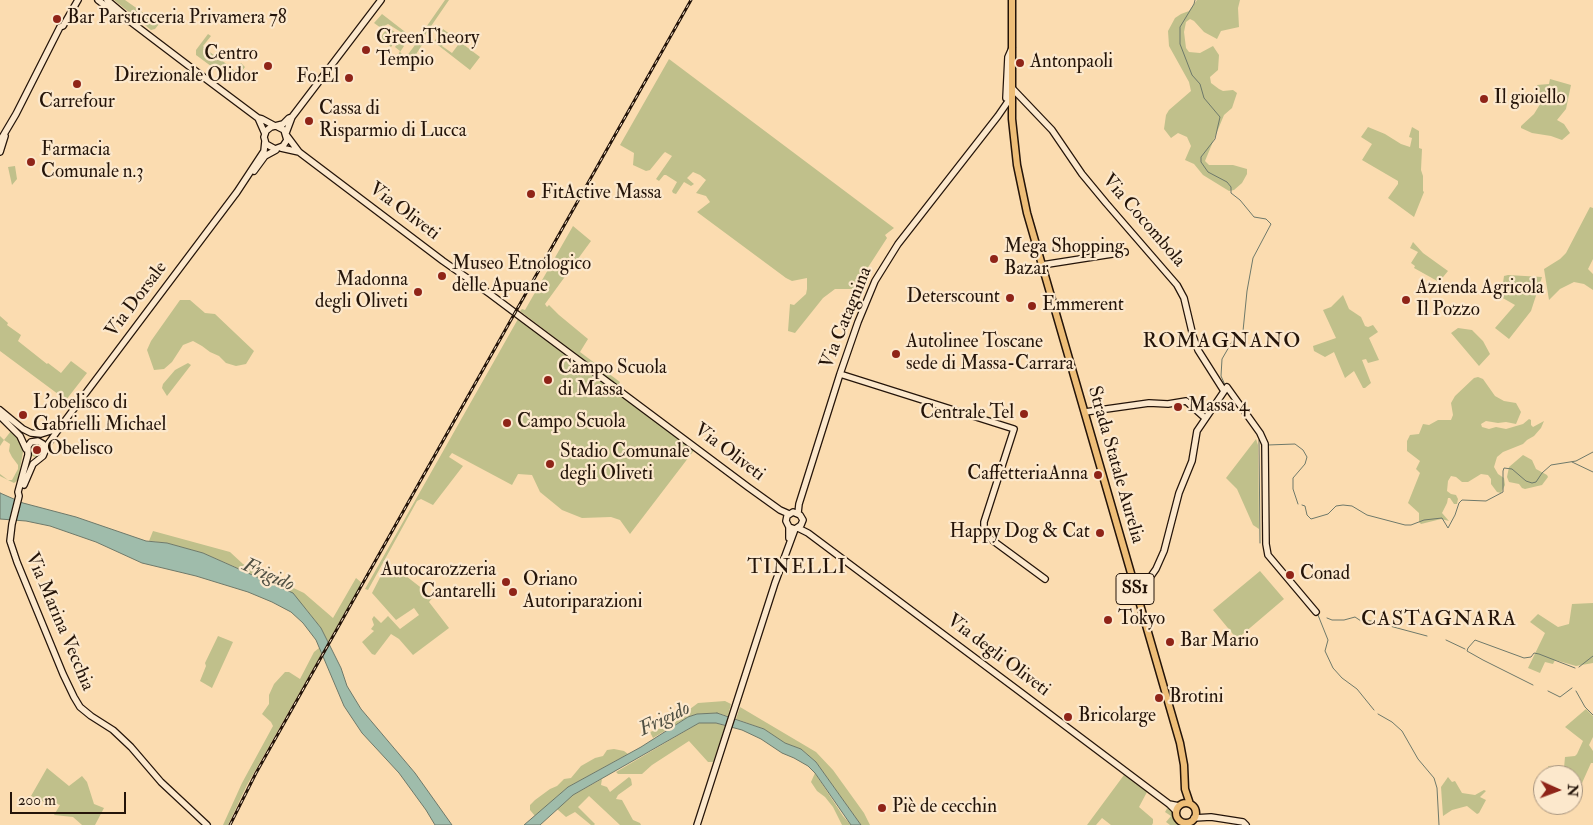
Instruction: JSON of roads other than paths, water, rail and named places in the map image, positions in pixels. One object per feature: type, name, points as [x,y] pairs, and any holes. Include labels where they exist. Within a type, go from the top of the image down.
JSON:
[{"type":"main road","points":[[0,141],[60,27],[72,0]]},
{"type":"main road","points":[[60,27],[63,26],[78,0]]},
{"type":"main road","points":[[98,0],[124,20],[131,22]]},
{"type":"main road","points":[[107,0],[131,22],[258,118],[276,126],[287,135]]},
{"type":"main road","points":[[258,118],[268,147],[280,148],[286,142],[292,117],[381,0]]},
{"type":"main road","name":"Strada Statale Aurelia","points":[[1012,0],[1012,119],[1017,165],[1027,213],[1180,743],[1184,765],[1185,789],[1182,807]]},
{"type":"main road","points":[[1003,109],[1007,92],[1008,57],[1012,48]]},
{"type":"main road","name":"Via Catagnina","points":[[791,514],[799,504],[840,374],[869,292],[886,262],[1003,109],[1009,100],[1011,87]]},
{"type":"main road","name":"Via Cocombola","points":[[1011,87],[1052,130],[1082,174],[1178,285],[1184,298],[1198,350],[1225,389],[1260,432],[1265,444],[1266,544],[1268,555],[1316,612]]},
{"type":"main road","points":[[998,116],[1008,115],[1012,119]]},
{"type":"main road","points":[[265,138],[269,129],[292,117]]},
{"type":"main road","points":[[0,152],[5,134]]},
{"type":"main road","name":"Via Oliveti","points":[[287,135],[299,152],[443,261],[780,510],[791,514]]},
{"type":"main road","name":"Via Dorsale","points":[[45,451],[59,427],[237,192],[264,150],[265,138]]},
{"type":"main road","name":"Via Oliveti","points":[[280,148],[299,152]]},
{"type":"main road","name":"Via Dorsale","points":[[237,192],[265,156],[280,148]]},
{"type":"main road","points":[[1042,266],[1125,252]]},
{"type":"main road","points":[[840,374],[1014,429],[984,522],[984,533],[1044,579]]},
{"type":"main road","points":[[1137,596],[1156,569],[1164,551],[1179,493],[1192,461],[1195,436],[1225,389]]},
{"type":"main road","points":[[1085,412],[1149,403],[1168,404],[1186,401],[1205,418]]},
{"type":"main road","points":[[0,413],[32,433],[41,434],[59,427]]},
{"type":"main road","points":[[0,413],[24,433],[44,444],[45,451],[43,456],[38,459],[32,458],[20,436],[0,413]]},
{"type":"main road","name":"Via Dorsale","points":[[37,441],[46,438],[59,427]]},
{"type":"main road","points":[[28,453],[29,444],[37,441]]},
{"type":"main road","name":"Via Marina Vecchia","points":[[19,496],[18,492],[28,453]]},
{"type":"main road","name":"Via Marina Vecchia","points":[[38,459],[30,469],[19,496],[12,524],[11,549],[74,697],[85,711],[113,730],[131,747],[162,782],[208,825]]},
{"type":"main road","points":[[697,825],[789,540],[802,517],[791,514],[786,523],[796,527]]},
{"type":"main road","name":"Via degli Oliveti","points":[[796,527],[808,533],[1169,804],[1182,807]]},
{"type":"main road","points":[[1195,814],[1185,824],[1177,817],[1182,807],[1195,814],[1243,822],[1246,825]]},
{"type":"waterway","points":[[1195,0],[1180,27],[1180,44],[1192,75],[1200,84],[1204,98],[1220,117],[1215,139],[1201,157],[1201,162],[1208,172],[1227,182],[1231,187],[1231,193],[1240,200],[1254,217],[1266,219],[1271,224],[1253,258],[1243,331],[1233,340],[1222,359],[1221,376],[1225,385]]},
{"type":"waterway","points":[[1259,440],[1260,543]]},
{"type":"waterway","points":[[1268,445],[1295,444],[1303,450],[1307,457],[1305,464],[1293,478],[1293,489],[1298,504]]},
{"type":"waterway","points":[[1302,505],[1305,506],[1307,515],[1311,519],[1328,514],[1336,506],[1343,505],[1352,506],[1367,515],[1405,525],[1442,518],[1448,528],[1462,500],[1486,501],[1503,492],[1504,468],[1512,469],[1526,481],[1532,483],[1536,482],[1551,465],[1576,461],[1593,452]]},
{"type":"waterway","points":[[1572,462],[1593,472]]},
{"type":"waterway","points":[[1318,615],[1328,640],[1325,651],[1333,668],[1342,678],[1357,689],[1374,710]]},
{"type":"waterway","points":[[1327,618],[1344,620],[1355,617],[1361,621],[1371,621],[1427,636]]},
{"type":"waterway","points":[[1446,640],[1465,649]]},
{"type":"waterway","points":[[1533,685],[1467,651],[1468,648],[1475,640],[1524,658],[1531,657],[1534,653],[1575,668]]},
{"type":"waterway","points":[[1579,667],[1593,656]]},
{"type":"waterway","points":[[1548,691],[1560,697],[1572,688]]},
{"type":"waterway","points":[[1576,691],[1585,707],[1593,715]]},
{"type":"waterway","points":[[1378,714],[1392,722],[1402,731],[1418,759],[1434,778],[1437,788],[1439,825]]},
{"type":"railway","points":[[230,825],[256,773],[691,0]]},
{"type":"place","name":"Bar Parsticceria Privamera 78","points":[[57,19]]},
{"type":"place","name":"GreenTheory Tempio","points":[[366,50]]},
{"type":"place","name":"Antonpaoli","points":[[1020,63]]},
{"type":"place","name":"Centro Direzionale Olidor","points":[[268,66]]},
{"type":"place","name":"Fo.El","points":[[349,78]]},
{"type":"place","name":"Carrefour","points":[[77,84]]},
{"type":"place","name":"Il gioiello","points":[[1484,99]]},
{"type":"place","name":"Cassa di Risparmio di Lucca","points":[[309,121]]},
{"type":"place","name":"Farmacia Comunale n.3","points":[[31,162]]},
{"type":"place","name":"FitActive Massa","points":[[531,194]]},
{"type":"place","name":"Mega Shopping Bazar","points":[[994,259]]},
{"type":"place","name":"Museo Etnologico delle Apuane","points":[[442,276]]},
{"type":"place","name":"Madonna degli Oliveti","points":[[418,292]]},
{"type":"place","name":"Deterscount","points":[[1010,298]]},
{"type":"place","name":"Azienda Agricola Il Pozzo","points":[[1406,300]]},
{"type":"place","name":"Emmerent","points":[[1032,306]]},
{"type":"place","name":"Autolinee Toscane sede di Massa-Carrara","points":[[896,354]]},
{"type":"place","name":"Campo Scuola di Massa","points":[[548,380]]},
{"type":"place","name":"Massa 4","points":[[1178,407]]},
{"type":"place","name":"Centrale Tel","points":[[1024,414]]},
{"type":"place","name":"L’obelisco di Gabrielli Michael","points":[[23,415]]},
{"type":"place","name":"Campo Scuola","points":[[507,423]]},
{"type":"place","name":"Obelisco","points":[[37,450]]},
{"type":"place","name":"Stadio Comunale degli Oliveti","points":[[550,464]]},
{"type":"place","name":"CaffetteriaAnna","points":[[1098,475]]},
{"type":"place","name":"Happy Dog & Cat","points":[[1100,533]]},
{"type":"place","name":"Conad","points":[[1290,575]]},
{"type":"place","name":"Autocarozzeria Cantarelli","points":[[506,582]]},
{"type":"place","name":"Oriano Autoriparazioni","points":[[513,592]]},
{"type":"place","name":"Tokyo","points":[[1108,620]]},
{"type":"place","name":"Bar Mario","points":[[1170,642]]},
{"type":"place","name":"Brotini","points":[[1159,698]]},
{"type":"place","name":"Bricolarge","points":[[1068,717]]},
{"type":"place","name":"Piè de cecchin","points":[[882,808]]},
{"type":"district","name":"ROMAGNANO","points":[[1222,342]]},
{"type":"district","name":"TINELLI","points":[[797,569]]},
{"type":"district","name":"CASTAGNARA","points":[[1439,620]]},
{"type":"water label","name":"Frigido","points":[[268,576]]},
{"type":"water label","name":"Frigido","points":[[665,720]]}]
